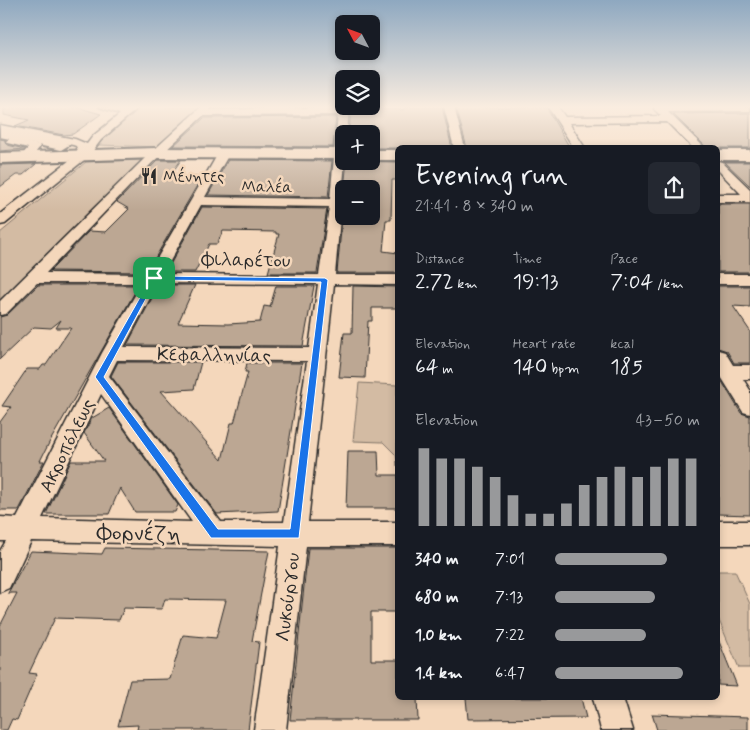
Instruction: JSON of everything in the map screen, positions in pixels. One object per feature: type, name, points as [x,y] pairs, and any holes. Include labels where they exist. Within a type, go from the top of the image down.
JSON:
[{"type":"main road","points":[[41,141],[71,147],[85,154]]},
{"type":"main road","points":[[0,158],[156,153],[335,154]]},
{"type":"main road","points":[[380,154],[395,155]]},
{"type":"main road","points":[[720,155],[750,155]]},
{"type":"street","points":[[10,141],[34,146],[36,149],[26,157]]},
{"type":"street","points":[[70,141],[81,144],[85,154]]},
{"type":"street","points":[[0,221],[85,154],[95,141]]},
{"type":"street","points":[[0,310],[169,141]]},
{"type":"street","name":"Ακροπόλεως","points":[[0,579],[111,353],[223,154]]},
{"type":"street","points":[[720,166],[750,197]]},
{"type":"street","points":[[720,198],[750,197]]},
{"type":"street","name":"Μαλέα","points":[[197,201],[335,203]]},
{"type":"street","name":"Λυκούργου","points":[[270,730],[335,210]]},
{"type":"street","name":"Φιλαρέτου","points":[[34,278],[395,280]]},
{"type":"street","points":[[720,279],[750,280]]},
{"type":"street","name":"Κεφαλληνίας","points":[[111,353],[316,356]]},
{"type":"street","points":[[722,364],[750,372]]},
{"type":"street","points":[[722,364],[750,406]]},
{"type":"street","points":[[99,377],[215,534]]},
{"type":"street","name":"Φορνέζη","points":[[0,529],[215,534],[395,534]]},
{"type":"street","points":[[720,533],[750,533]]},
{"type":"street","points":[[608,700],[616,730]]},
{"type":"shaded area","points":[[102,141],[165,141],[158,147],[98,145]]},
{"type":"shaded area","points":[[145,160],[0,302],[0,233],[86,162]]},
{"type":"shaded area","points":[[359,383],[395,385],[395,454],[383,442],[353,441]]},
{"type":"shaded area","points":[[720,571],[735,571],[750,604],[750,668],[739,668],[720,623]]},
{"type":"building","points":[[0,141],[5,141],[7,145],[25,149],[0,151]]},
{"type":"building","points":[[178,141],[334,141],[333,147],[173,146]]},
{"type":"building","points":[[380,141],[450,141],[451,145],[395,145],[395,148],[380,148]]},
{"type":"building","points":[[465,141],[566,141],[568,145],[466,145]]},
{"type":"building","points":[[700,141],[750,141],[750,148],[720,148],[720,145],[704,145]]},
{"type":"building","points":[[158,160],[181,160],[169,177],[202,177],[147,272],[50,271],[89,231],[106,232],[129,209],[117,202]]},
{"type":"building","points":[[228,160],[332,161],[328,197],[208,195]]},
{"type":"building","points":[[380,162],[395,162],[395,180],[392,180],[391,220],[386,220],[383,251],[395,253],[395,273],[337,273],[341,225],[380,225],[380,180],[345,180],[346,170],[380,170]]},
{"type":"building","points":[[725,162],[750,162],[750,186]]},
{"type":"building","points":[[36,164],[23,175],[16,175],[0,187],[0,165]]},
{"type":"building","points":[[720,204],[750,204],[750,272],[720,272]]},
{"type":"building","points":[[202,207],[327,209],[317,273],[268,273],[279,234],[276,234],[276,232],[223,231],[217,244],[209,244],[195,272],[166,272]]},
{"type":"building","points":[[38,285],[139,285],[49,443],[40,461],[44,461],[19,510],[0,510],[0,422],[11,407],[2,406],[27,369],[40,369],[43,365],[46,365],[71,328],[56,328],[61,320],[51,328],[34,327],[0,359],[0,317],[7,315]]},
{"type":"building","points":[[159,285],[195,285],[178,323],[228,324],[260,322],[264,306],[270,307],[276,286],[314,286],[303,346],[127,345]]},
{"type":"building","points":[[353,286],[395,287],[395,308],[372,308],[372,321],[368,321],[365,378],[339,377],[344,333],[352,333]]},
{"type":"building","points":[[720,286],[750,286],[750,307],[733,306],[750,331],[750,363],[734,363],[727,351],[720,349]]},
{"type":"building","points":[[118,362],[201,362],[194,389],[161,391],[222,460],[231,423],[234,423],[248,372],[245,372],[247,363],[302,363],[278,511],[217,514],[111,376]]},
{"type":"building","points":[[720,378],[741,413],[750,416],[750,515],[720,514]]},
{"type":"building","points":[[109,408],[178,505],[175,512],[135,512],[120,488],[109,514],[46,514],[71,461],[104,461],[84,433],[92,418]]},
{"type":"building","points":[[348,451],[378,451],[379,475],[395,475],[395,508],[346,508]]},
{"type":"building","points":[[105,548],[269,551],[252,641],[259,642],[248,730],[137,730],[138,725],[118,726],[130,680],[170,679],[183,635],[216,638],[226,600],[165,599],[162,609],[124,608],[119,620],[55,618],[29,673],[37,674],[17,720],[12,719],[7,730],[0,730],[0,626],[17,593],[8,593],[31,551],[102,554]]},
{"type":"building","points":[[308,548],[395,548],[395,612],[371,612],[371,660],[395,660],[395,700],[417,700],[418,720],[290,720]]},
{"type":"building","points":[[720,644],[737,686],[720,685]]},
{"type":"building","points":[[466,700],[582,700],[586,718],[468,719]]},
{"type":"building","points":[[652,714],[748,717],[748,730],[657,730]]},
{"type":"place","name":"Μένητες","points":[[149,176]]},
{"type":"route","points":[[154,278],[325,280],[295,534],[215,534],[99,377],[154,278]]}]
